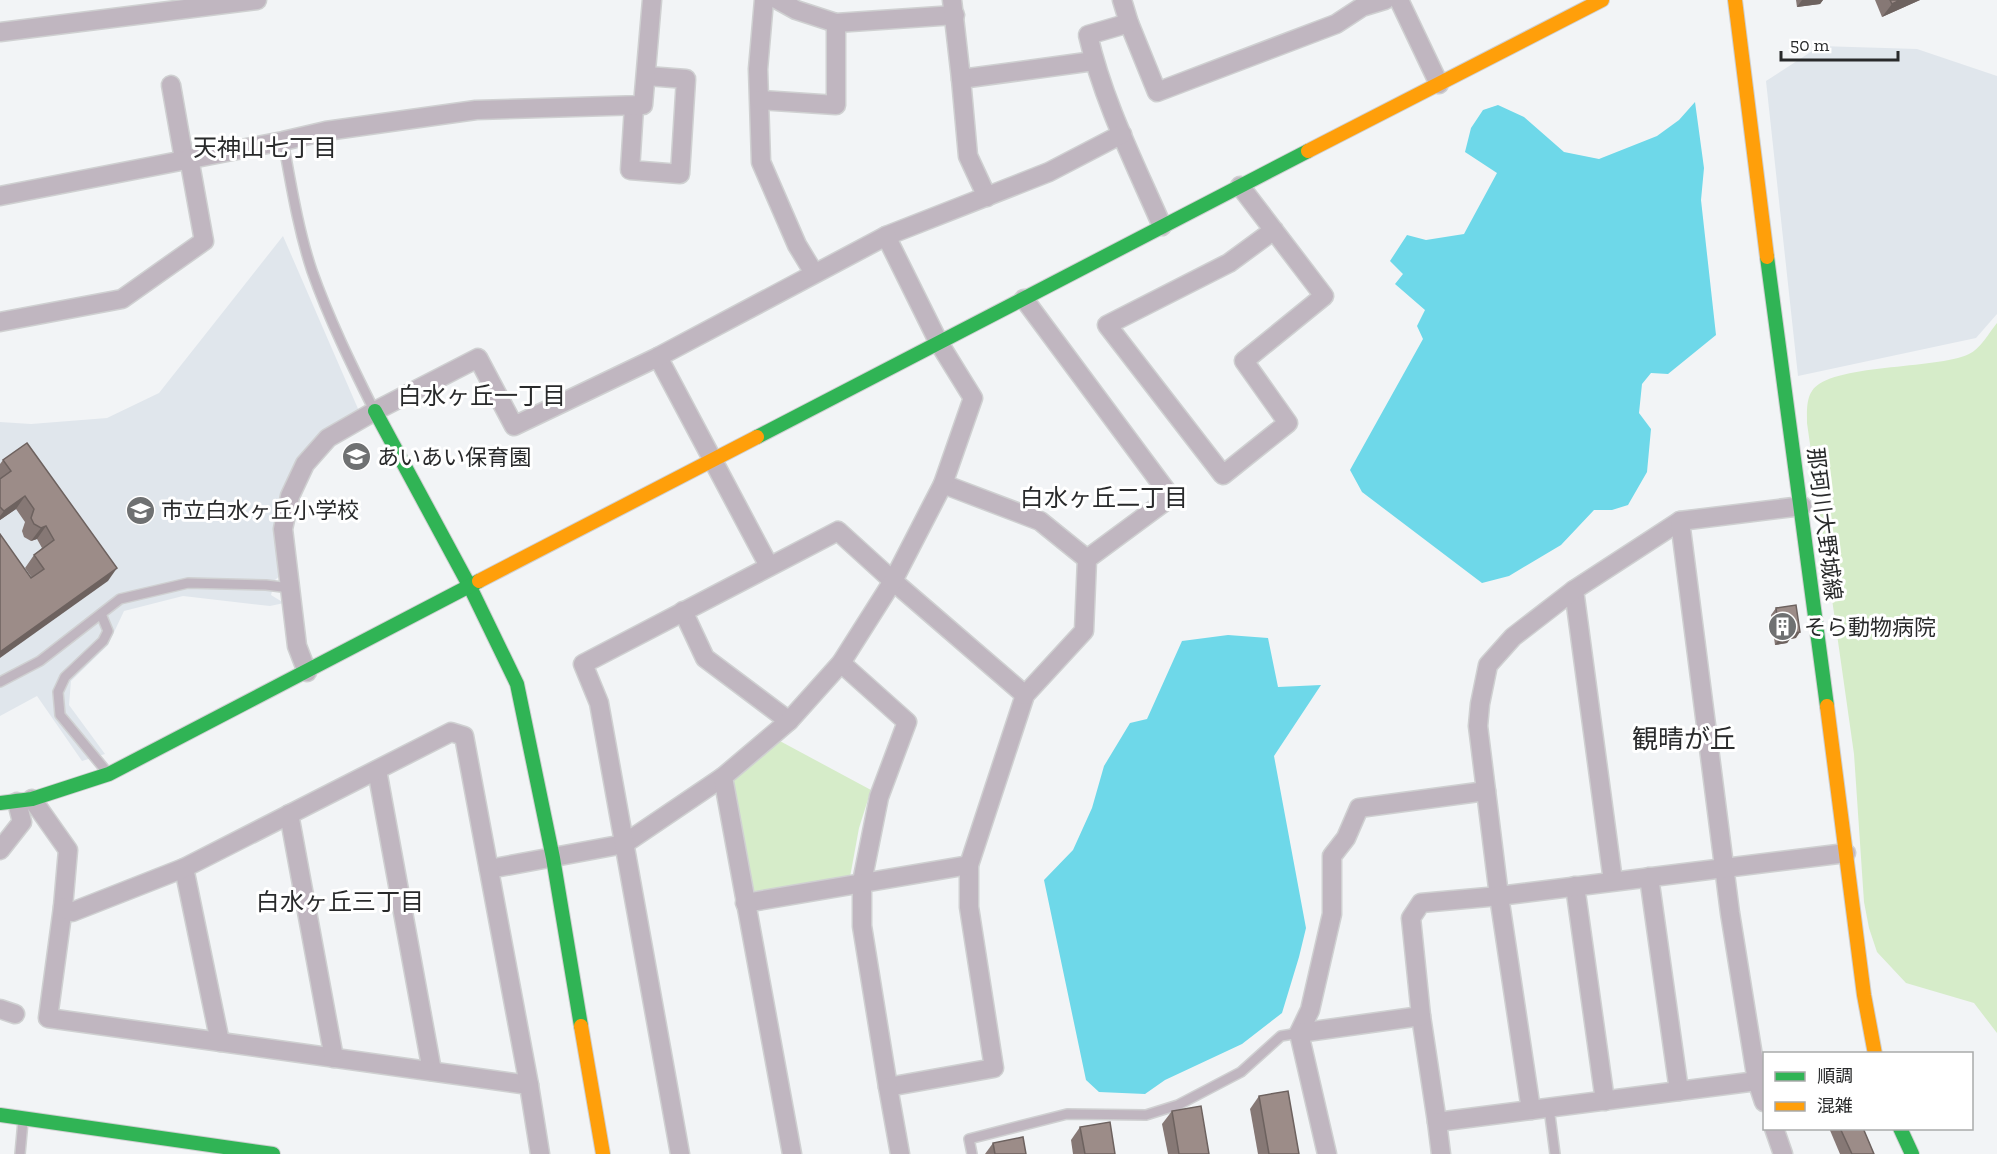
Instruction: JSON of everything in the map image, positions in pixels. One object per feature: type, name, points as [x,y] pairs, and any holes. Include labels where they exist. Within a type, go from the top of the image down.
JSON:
[{"type":"street","points":[[0,32],[257,0]]},
{"type":"street","points":[[0,196],[283,141],[326,130],[476,110],[643,105],[652,0]]},
{"type":"street","points":[[764,0],[758,69],[761,162],[797,245],[814,273]]},
{"type":"street","points":[[778,0],[796,10],[836,23],[954,8],[968,156],[987,197]]},
{"type":"street","points":[[1127,2],[1129,22],[1156,92],[1336,24],[1362,8],[1385,0]]},
{"type":"street","points":[[1399,0],[1440,84]]},
{"type":"street","points":[[16,801],[109,774],[1162,226],[1602,0]]},
{"type":"street","name":"那珂川大野城線","points":[[1735,0],[1864,995],[1875,1052]]},
{"type":"street","points":[[1129,22],[1088,35],[1094,61],[1122,134],[1162,226]]},
{"type":"street","points":[[760,100],[836,105],[836,23]]},
{"type":"street","points":[[961,79],[1094,61]]},
{"type":"street","points":[[634,107],[630,170],[680,174],[686,79],[646,76]]},
{"type":"street","points":[[0,321],[122,299],[204,241],[171,85]]},
{"type":"street","points":[[308,672],[297,646],[283,529],[290,496],[300,474],[305,464],[328,438],[478,358],[514,426],[658,357],[886,236],[1049,172],[1122,134]]},
{"type":"street","points":[[1240,186],[1274,230],[1324,296],[1244,361],[1288,423],[1223,475],[1107,324],[1229,263],[1274,230]]},
{"type":"street","points":[[489,869],[624,844],[723,777],[789,721],[841,663],[893,582],[943,484],[973,398],[939,343],[886,236]]},
{"type":"street","points":[[1024,299],[1172,497],[1087,559]]},
{"type":"street","points":[[658,357],[769,566]]},
{"type":"street","points":[[375,411],[470,587],[517,684],[554,858],[603,1154]]},
{"type":"street","points":[[943,484],[1040,521],[1087,559]]},
{"type":"street","points":[[1531,1110],[1499,896],[1479,726],[1480,704],[1488,665],[1513,637],[1574,590],[1680,521],[1802,506]]},
{"type":"street","points":[[1680,521],[1730,913],[1757,1081],[1763,1099]]},
{"type":"street","points":[[680,1154],[599,703],[583,664],[838,531],[893,582],[1025,695]]},
{"type":"street","points":[[888,1086],[994,1068],[969,907],[969,865],[1025,695],[1084,632],[1087,559]]},
{"type":"street","points":[[1574,590],[1613,882]]},
{"type":"street","points":[[683,611],[705,658],[789,721]]},
{"type":"street","points":[[841,663],[907,722],[879,797],[862,882],[862,926],[900,1154]]},
{"type":"street","points":[[63,908],[72,912],[184,868],[451,732],[464,736],[540,1154]]},
{"type":"street","points":[[377,770],[432,1071]]},
{"type":"street","points":[[723,777],[792,1154]]},
{"type":"street","points":[[1327,1154],[1299,1032],[1310,1010],[1332,914],[1332,856],[1346,838],[1359,808],[1486,791]]},
{"type":"street","points":[[0,850],[22,822],[16,801]]},
{"type":"street","points":[[16,801],[68,850],[63,908],[48,1018],[529,1085]]},
{"type":"street","points":[[289,814],[334,1058]]},
{"type":"street","points":[[1441,1154],[1421,1016],[1411,918],[1421,903],[1499,896],[1846,853]]},
{"type":"street","points":[[745,903],[969,865]]},
{"type":"street","points":[[184,868],[220,1042]]},
{"type":"street","points":[[1649,877],[1679,1091]]},
{"type":"street","points":[[1575,886],[1605,1101]]},
{"type":"street","points":[[1299,1032],[1421,1016]]},
{"type":"street","points":[[1437,1122],[1757,1081]]},
{"type":"street","points":[[0,1115],[273,1154]]},
{"type":"street","points":[[1775,1130],[1783,1154]]},
{"type":"street","points":[[1901,1130],[1911,1154]]},
{"type":"lane","points":[[283,141],[294,203],[312,269],[338,338],[375,411]]},
{"type":"lane","points":[[0,682],[40,661],[120,599],[188,583],[266,585],[290,588]]},
{"type":"lane","points":[[101,614],[108,631],[103,641],[65,677],[58,692],[60,715],[109,774]]},
{"type":"lane","points":[[972,1154],[969,1139],[1067,1114],[1146,1115],[1178,1105],[1241,1072],[1281,1036],[1299,1032]]},
{"type":"lane","points":[[1549,1108],[1555,1154]]},
{"type":"lane","points":[[20,1154],[23,1118]]},
{"type":"shaded area","points":[[1820,46],[1917,49],[1997,76],[1997,314],[1976,338],[1798,376],[1766,81]]},
{"type":"shaded area","name":"市立白水ヶ丘小学校","points":[[283,236],[359,411],[321,435],[298,458],[282,496],[282,574],[275,580],[271,595],[284,603],[270,606],[183,596],[124,611],[108,645],[71,681],[69,705],[105,754],[82,761],[37,696],[0,716],[0,422],[31,424],[107,418],[159,393]]},
{"type":"green space","points":[[1997,323],[1997,1033],[1974,1003],[1906,983],[1877,952],[1869,928],[1864,902],[1854,754],[1807,415],[1810,395],[1823,382],[1861,371],[1933,363],[1969,354],[1981,345]]},
{"type":"green space","points":[[778,740],[871,790],[859,828],[850,877],[751,893],[732,779]]},
{"type":"water","points":[[1695,102],[1704,168],[1701,200],[1716,335],[1668,374],[1651,373],[1642,384],[1639,413],[1651,429],[1647,472],[1628,505],[1612,510],[1594,510],[1561,545],[1509,576],[1482,583],[1362,492],[1350,470],[1423,339],[1417,326],[1425,310],[1395,284],[1403,274],[1390,261],[1407,235],[1426,240],[1464,234],[1497,173],[1465,152],[1471,128],[1483,110],[1498,105],[1524,117],[1564,152],[1599,159],[1657,136],[1679,120]]},
{"type":"water","points":[[1228,635],[1268,638],[1278,687],[1321,685],[1274,756],[1306,928],[1299,957],[1282,1013],[1242,1044],[1165,1080],[1145,1094],[1099,1092],[1086,1080],[1044,880],[1073,850],[1092,808],[1104,766],[1130,723],[1147,719],[1182,641]]},
{"type":"building","points":[[27,443],[117,568],[0,652],[0,534],[31,578],[44,569],[34,555],[54,540],[46,526],[41,528],[34,524],[31,518],[34,509],[25,496],[4,511],[0,507],[0,479],[11,471],[3,460]]},
{"type":"building","points":[[1796,605],[1800,632],[1791,633],[1792,637],[1780,638],[1776,608]]},
{"type":"building","points":[[1288,1091],[1299,1154],[1269,1154],[1259,1096]]},
{"type":"building","points":[[1201,1106],[1209,1154],[1179,1154],[1172,1111]]},
{"type":"building","points":[[1110,1122],[1115,1154],[1085,1154],[1080,1127]]},
{"type":"building","points":[[1841,1130],[1864,1130],[1874,1154],[1852,1154]]},
{"type":"building","points":[[1023,1137],[1026,1154],[995,1154],[993,1143]]},
{"type":"traffic: fast","points":[[757,437],[1308,151]]},
{"type":"traffic: fast","points":[[1767,257],[1827,706]]},
{"type":"traffic: fast","points":[[375,411],[470,587],[517,684],[553,858],[581,1026]]},
{"type":"traffic: fast","points":[[0,803],[32,799],[109,774],[479,581]]},
{"type":"traffic: fast","points":[[0,1115],[273,1154]]},
{"type":"traffic: fast","points":[[1901,1130],[1912,1154]]},
{"type":"traffic: slow","points":[[1308,151],[1602,0]]},
{"type":"traffic: slow","points":[[1735,0],[1767,257]]},
{"type":"traffic: slow","points":[[479,581],[757,437]]},
{"type":"traffic: slow","points":[[1827,706],[1864,995],[1875,1052]]},
{"type":"traffic: slow","points":[[581,1026],[603,1154]]},
{"type":"place","name":"あいあい保育園","points":[[356,457]]},
{"type":"place","name":"市立白水ヶ丘小学校","points":[[140,510]]},
{"type":"place","name":"そら動物病院","points":[[1783,627]]},
{"type":"district","name":"天神山七丁目","points":[[265,148]]},
{"type":"district","name":"白水ヶ丘一丁目","points":[[482,396]]},
{"type":"district","name":"白水ヶ丘二丁目","points":[[1104,498]]},
{"type":"district","name":"観晴が丘","points":[[1684,739]]},
{"type":"district","name":"白水ヶ丘三丁目","points":[[340,902]]}]
